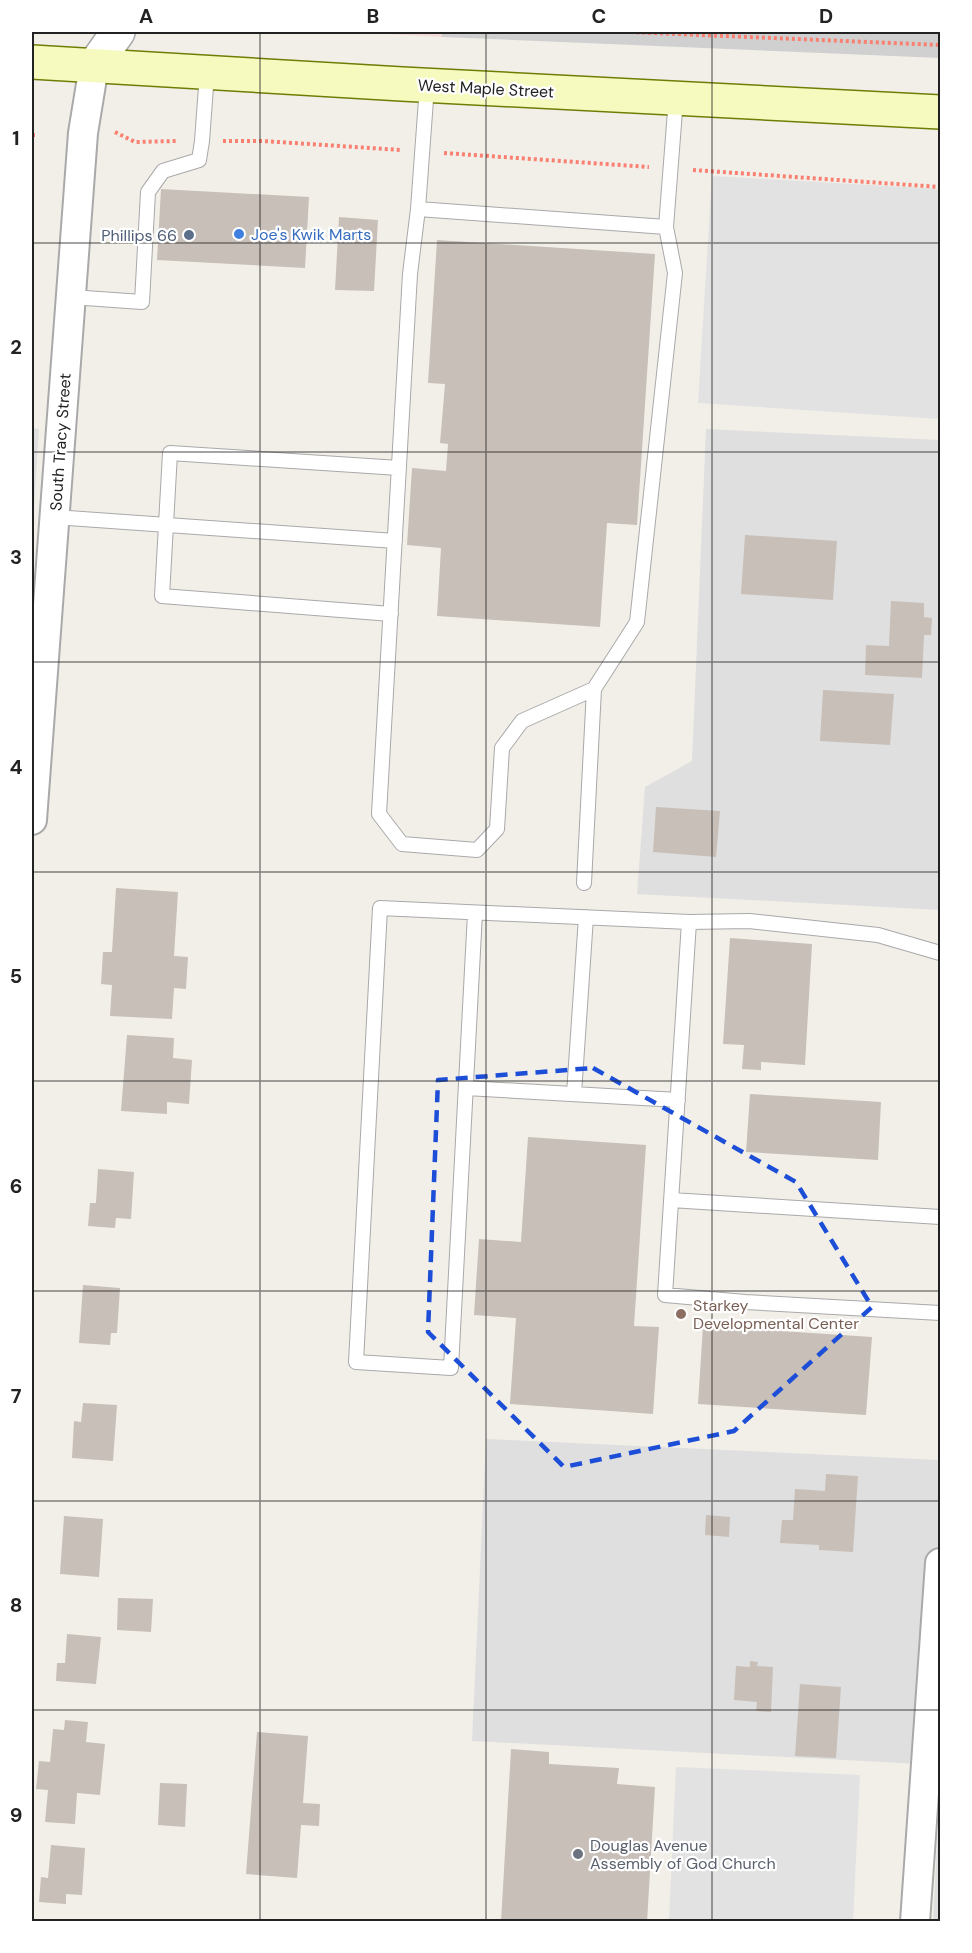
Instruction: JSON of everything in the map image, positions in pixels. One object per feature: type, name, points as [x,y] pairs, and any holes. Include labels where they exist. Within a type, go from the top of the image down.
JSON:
[{"type":"main road","name":"West Maple Street","points":[[32,62],[428,86],[940,112]]},
{"type":"street","name":"South Tracy Street","points":[[32,820],[83,134],[94,66],[86,32]]},
{"type":"street","name":"South Tracy Street","points":[[94,66],[118,32]]},
{"type":"street","points":[[915,1922],[940,1563]]},
{"type":"lane","points":[[71,297],[142,302],[148,192],[163,171],[199,160],[207,73]]},
{"type":"lane","points":[[428,86],[410,274],[380,814],[402,844],[477,850],[497,830],[502,748],[522,721],[594,688]]},
{"type":"lane","points":[[584,883],[594,688],[637,622],[675,273],[666,227],[676,98]]},
{"type":"lane","points":[[418,209],[666,227]]},
{"type":"lane","points":[[391,614],[162,596],[170,453],[399,468]]},
{"type":"lane","points":[[54,517],[395,541]]},
{"type":"lane","points":[[475,913],[450,1368],[356,1362],[380,908],[689,922],[749,921],[878,935],[940,953]]},
{"type":"lane","points":[[574,1094],[586,917]]},
{"type":"lane","points":[[689,922],[665,1295],[940,1313]]},
{"type":"lane","points":[[465,1088],[678,1100]]},
{"type":"lane","points":[[671,1200],[940,1217]]},
{"type":"path","points":[[630,32],[940,45]]},
{"type":"path","points":[[115,132],[135,142],[263,141],[940,187]]},
{"type":"highlighted area","points":[[593,1068],[796,1182],[872,1307],[734,1431],[564,1467],[428,1332],[438,1080]]},
{"type":"shaded area","points":[[351,32],[442,32],[442,37]]},
{"type":"shaded area","points":[[442,32],[940,32],[940,58],[442,37]]},
{"type":"shaded area","points":[[712,176],[940,189],[940,419],[698,403]]},
{"type":"shaded area","points":[[32,428],[39,429],[32,540]]},
{"type":"shaded area","points":[[706,429],[940,440],[940,910],[637,894],[645,787],[692,761]]},
{"type":"shaded area","points":[[486,1439],[940,1460],[940,1765],[472,1741]]},
{"type":"shaded area","points":[[676,1767],[860,1775],[853,1921],[669,1921]]},
{"type":"shaded area","points":[[940,1790],[940,1921],[933,1921]]},
{"type":"building","points":[[161,189],[309,197],[305,268],[157,260]]},
{"type":"building","points":[[339,217],[378,220],[374,291],[335,290]]},
{"type":"building","points":[[437,240],[655,254],[637,525],[607,523],[600,627],[437,616],[441,548],[407,545],[412,468],[446,471],[448,444],[440,443],[445,384],[428,383]]},
{"type":"building","points":[[745,535],[837,541],[833,600],[741,594]]},
{"type":"building","points":[[891,601],[924,603],[924,617],[932,618],[931,635],[924,635],[922,678],[865,675],[866,645],[889,646]]},
{"type":"building","points":[[823,690],[894,694],[890,745],[820,741]]},
{"type":"building","points":[[656,807],[720,811],[716,857],[653,852]]},
{"type":"building","points":[[116,888],[178,892],[174,956],[188,957],[186,989],[174,988],[172,1019],[110,1016],[112,985],[101,984],[103,952],[112,952]]},
{"type":"building","points":[[730,938],[812,944],[805,1065],[761,1062],[761,1070],[742,1069],[744,1045],[723,1044]]},
{"type":"building","points":[[127,1035],[174,1038],[173,1058],[192,1060],[189,1104],[167,1102],[167,1114],[121,1111]]},
{"type":"building","points":[[750,1094],[881,1102],[878,1160],[746,1152]]},
{"type":"building","points":[[528,1137],[646,1145],[634,1326],[659,1327],[653,1414],[510,1404],[516,1318],[474,1315],[479,1239],[521,1242]]},
{"type":"building","points":[[98,1169],[134,1172],[131,1219],[116,1218],[115,1228],[88,1226],[90,1203],[96,1203]]},
{"type":"building","points":[[83,1285],[120,1288],[117,1333],[111,1333],[110,1345],[79,1343]]},
{"type":"building","points":[[703,1326],[872,1337],[866,1415],[698,1404]]},
{"type":"building","points":[[83,1403],[117,1405],[113,1461],[72,1458],[74,1421],[81,1422]]},
{"type":"building","points":[[826,1474],[858,1476],[853,1552],[819,1550],[819,1545],[780,1543],[782,1520],[793,1520],[795,1489],[825,1491]]},
{"type":"building","points":[[706,1515],[730,1517],[729,1537],[705,1535]]},
{"type":"building","points":[[64,1516],[103,1519],[99,1577],[60,1574]]},
{"type":"building","points":[[118,1598],[153,1599],[151,1632],[117,1630]]},
{"type":"building","points":[[67,1634],[101,1637],[96,1684],[56,1681],[57,1663],[65,1663]]},
{"type":"building","points":[[750,1661],[758,1662],[757,1666],[773,1667],[771,1712],[756,1711],[757,1702],[734,1700],[736,1666],[750,1667]]},
{"type":"building","points":[[800,1684],[841,1687],[836,1758],[795,1756]]},
{"type":"building","points":[[65,1720],[88,1722],[86,1742],[105,1744],[100,1795],[77,1793],[75,1824],[45,1822],[48,1790],[36,1789],[39,1761],[50,1762],[53,1729],[64,1730]]},
{"type":"building","points":[[257,1732],[308,1736],[303,1803],[320,1804],[319,1826],[301,1825],[297,1878],[246,1874]]},
{"type":"building","name":"Douglas Avenue Assembly of God Church","points":[[511,1749],[549,1752],[549,1764],[619,1768],[617,1784],[655,1787],[647,1922],[501,1922]]},
{"type":"building","points":[[160,1783],[187,1784],[185,1827],[158,1825]]},
{"type":"building","points":[[51,1845],[85,1848],[82,1895],[66,1894],[66,1904],[39,1902],[41,1877],[48,1878]]},
{"type":"place","name":"Joe's Kwik Marts","points":[[239,234]]},
{"type":"place","name":"Phillips 66","points":[[189,235]]},
{"type":"place","name":"Starkey Developmental Center","points":[[681,1314]]},
{"type":"place","name":"Douglas Avenue Assembly of God Church","points":[[578,1854]]}]
